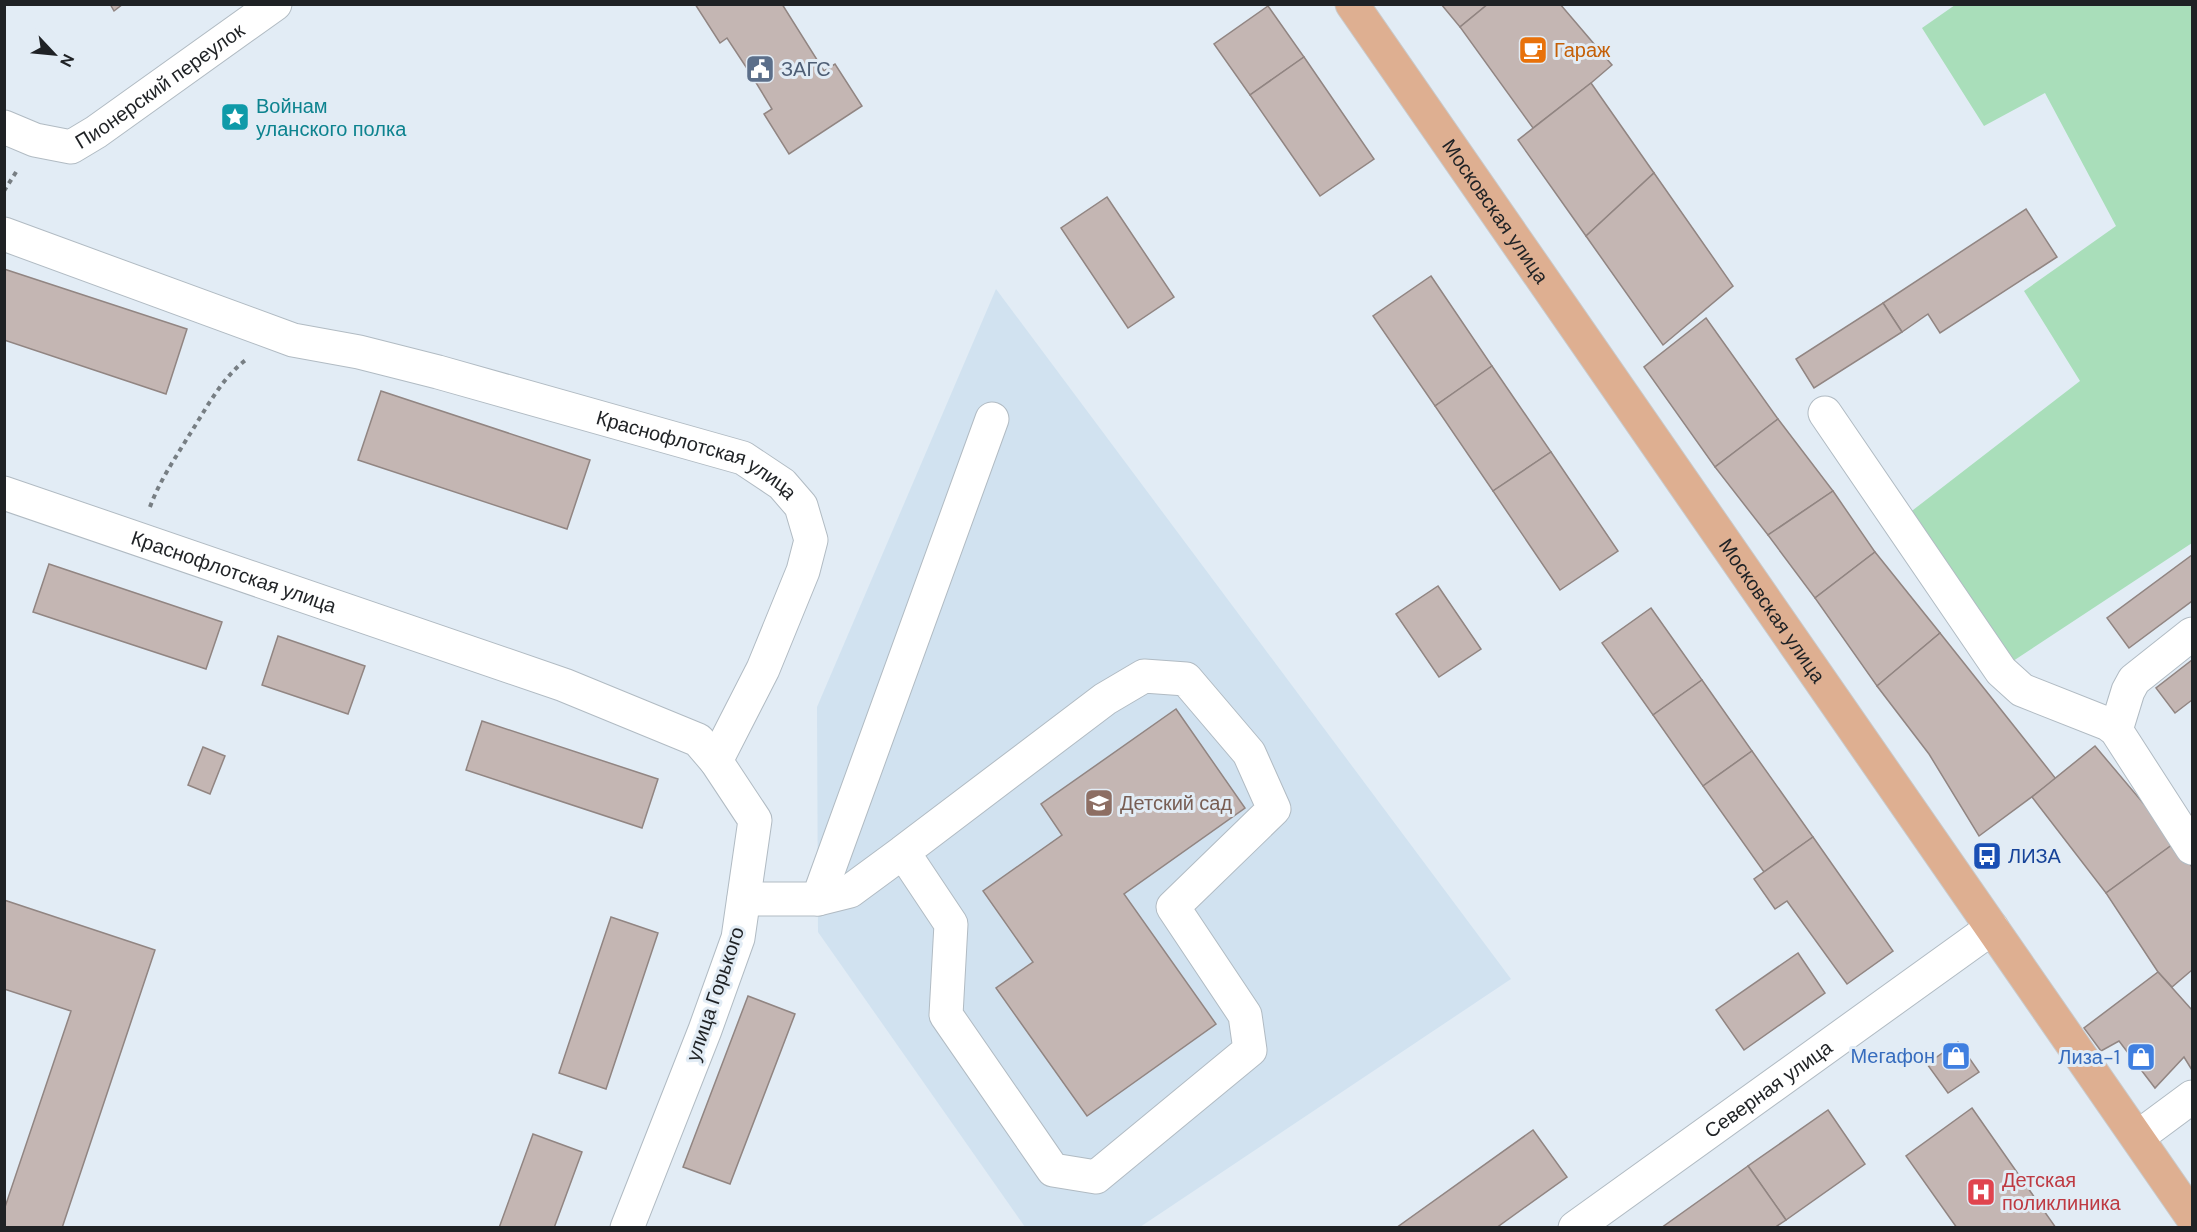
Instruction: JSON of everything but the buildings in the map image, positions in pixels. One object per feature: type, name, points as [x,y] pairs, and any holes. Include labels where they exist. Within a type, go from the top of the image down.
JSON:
[{"type":"main road","name":"Московская улица","points":[[1352,4],[2193,1217]]},
{"type":"street","name":"Пионерский переулок","points":[[4,127],[35,140],[71,147],[96,132],[275,4]]},
{"type":"street","name":"Краснофлотская улица","points":[[4,234],[293,340],[359,352],[438,372],[743,458],[782,484],[801,506],[811,540],[803,571],[763,669],[716,761],[698,740],[564,685],[4,493]]},
{"type":"street","points":[[1825,413],[2009,681],[2034,696],[2098,720],[2116,730],[2193,848]]},
{"type":"street","points":[[818,899],[992,419]]},
{"type":"street","points":[[2116,730],[2128,691],[2134,680],[2147,667],[2193,634]]},
{"type":"street","points":[[744,899],[818,899],[850,891],[1105,699],[1144,676],[1186,679],[1249,753],[1274,808],[1173,907],[1245,1015],[1251,1050],[1096,1177],[1053,1170],[946,1015],[951,924],[903,852]]},
{"type":"street","name":"улица Горького","points":[[627,1227],[705,1030],[738,938],[755,820],[716,761]]},
{"type":"street","name":"Северная улица","points":[[1575,1227],[1992,928]]},
{"type":"street","points":[[2138,1137],[2193,1097]]},
{"type":"path","points":[[138,538],[157,489],[214,397],[240,364],[266,346],[293,340]]},
{"type":"shaded area","name":"Детский сад","points":[[996,289],[1511,979],[1140,1227],[1025,1227],[818,932],[817,707]]},
{"type":"green space","points":[[1955,5],[2192,5],[2192,543],[2007,665],[1904,517],[2080,381],[2024,291],[2116,226],[2045,93],[1984,126],[1922,28]]},
{"type":"place","name":"Гараж","points":[[1533,50]]},
{"type":"place","name":"ЗАГС","points":[[760,69]]},
{"type":"place","name":"Войнам уланского полка","points":[[235,117]]},
{"type":"place","name":"Детский сад","points":[[1099,803]]},
{"type":"place","name":"ЛИЗА","points":[[1987,856]]},
{"type":"place","name":"Мегафон","points":[[1956,1056]]},
{"type":"place","name":"Лиза-1","points":[[2141,1057]]},
{"type":"place","name":"Детская поликлиника","points":[[1981,1192]]}]
